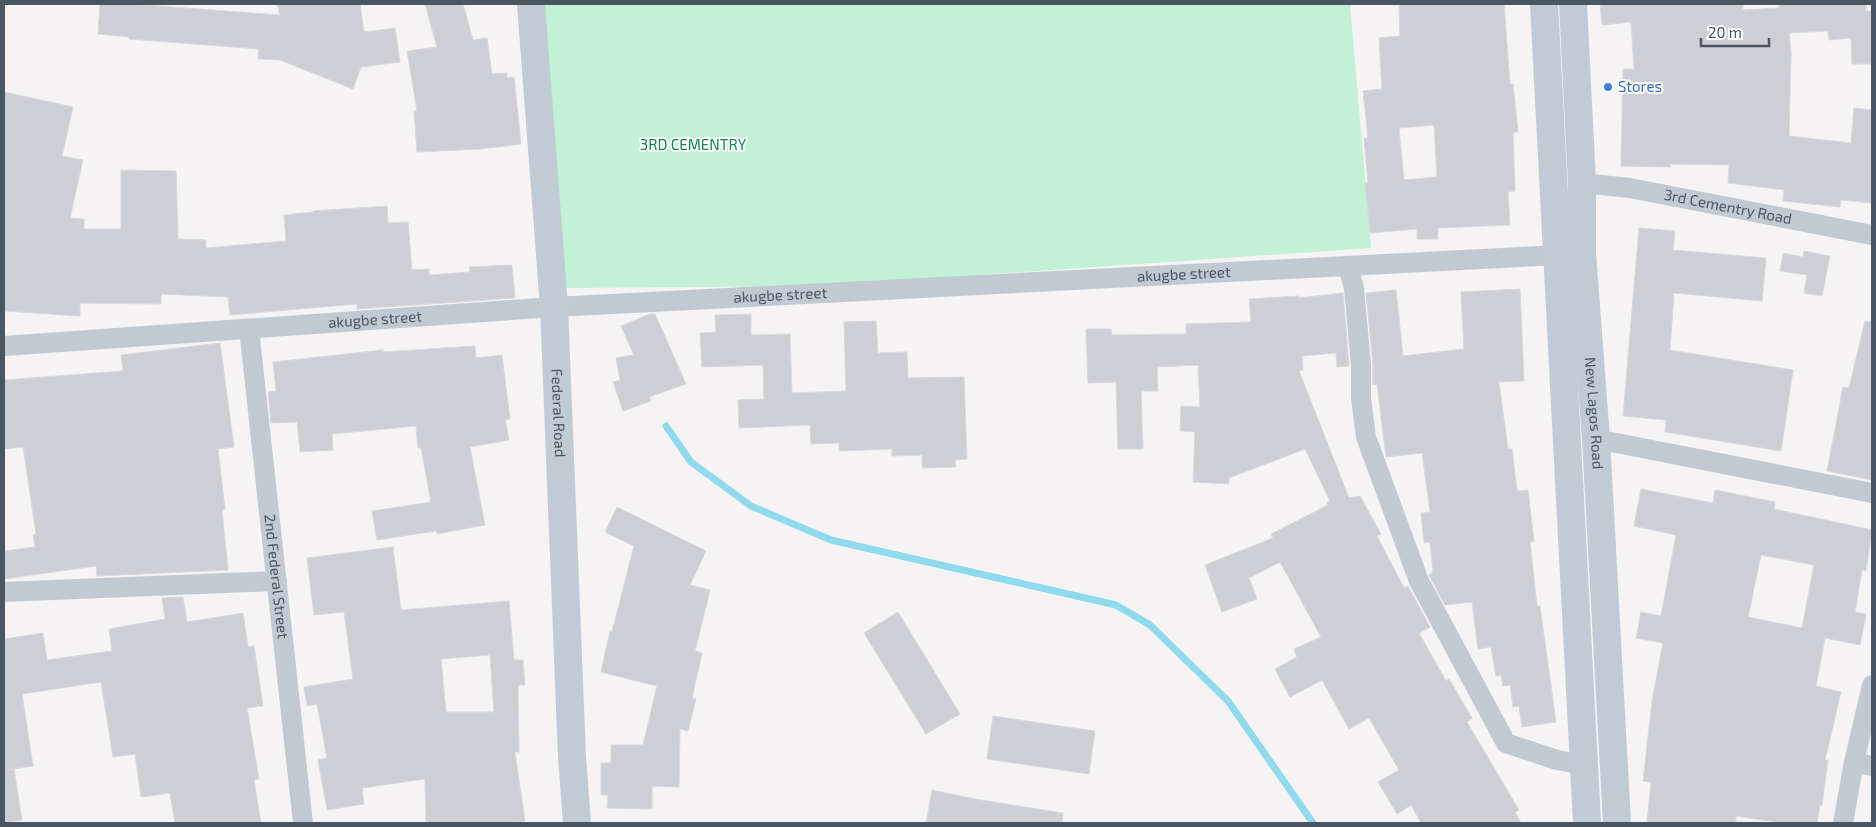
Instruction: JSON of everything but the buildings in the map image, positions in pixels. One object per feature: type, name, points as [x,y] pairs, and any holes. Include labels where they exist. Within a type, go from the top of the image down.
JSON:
[{"type":"main road","name":"Federal Road","points":[[531,4],[554,307],[572,757],[577,823]]},
{"type":"main road","name":"New Lagos Road","points":[[1544,4],[1586,823]]},
{"type":"main road","name":"New Lagos Road","points":[[1573,4],[1582,183],[1582,253],[1596,439],[1617,823]]},
{"type":"street","name":"3rd Cementry Road","points":[[1582,183],[1630,188],[1872,235]]},
{"type":"street","name":"akugbe street","points":[[4,346],[554,307],[1558,255]]},
{"type":"street","points":[[1348,266],[1354,288],[1361,365],[1361,398],[1366,436],[1419,581],[1506,744],[1557,760],[1583,765]]},
{"type":"street","name":"2nd Federal Street","points":[[250,329],[302,823]]},
{"type":"street","points":[[1596,439],[1872,493]]},
{"type":"street","points":[[4,592],[277,581]]},
{"type":"street","points":[[1843,823],[1863,764],[1872,685]]},
{"type":"green space","name":"3RD CEMENTRY","points":[[540,4],[1350,4],[1371,248],[818,286],[563,288]]},
{"type":"waterway","points":[[666,426],[691,462],[751,506],[831,540],[1116,605],[1150,625],[1228,701],[1313,823]]},
{"type":"place","name":"Stores","points":[[1608,87]]}]
